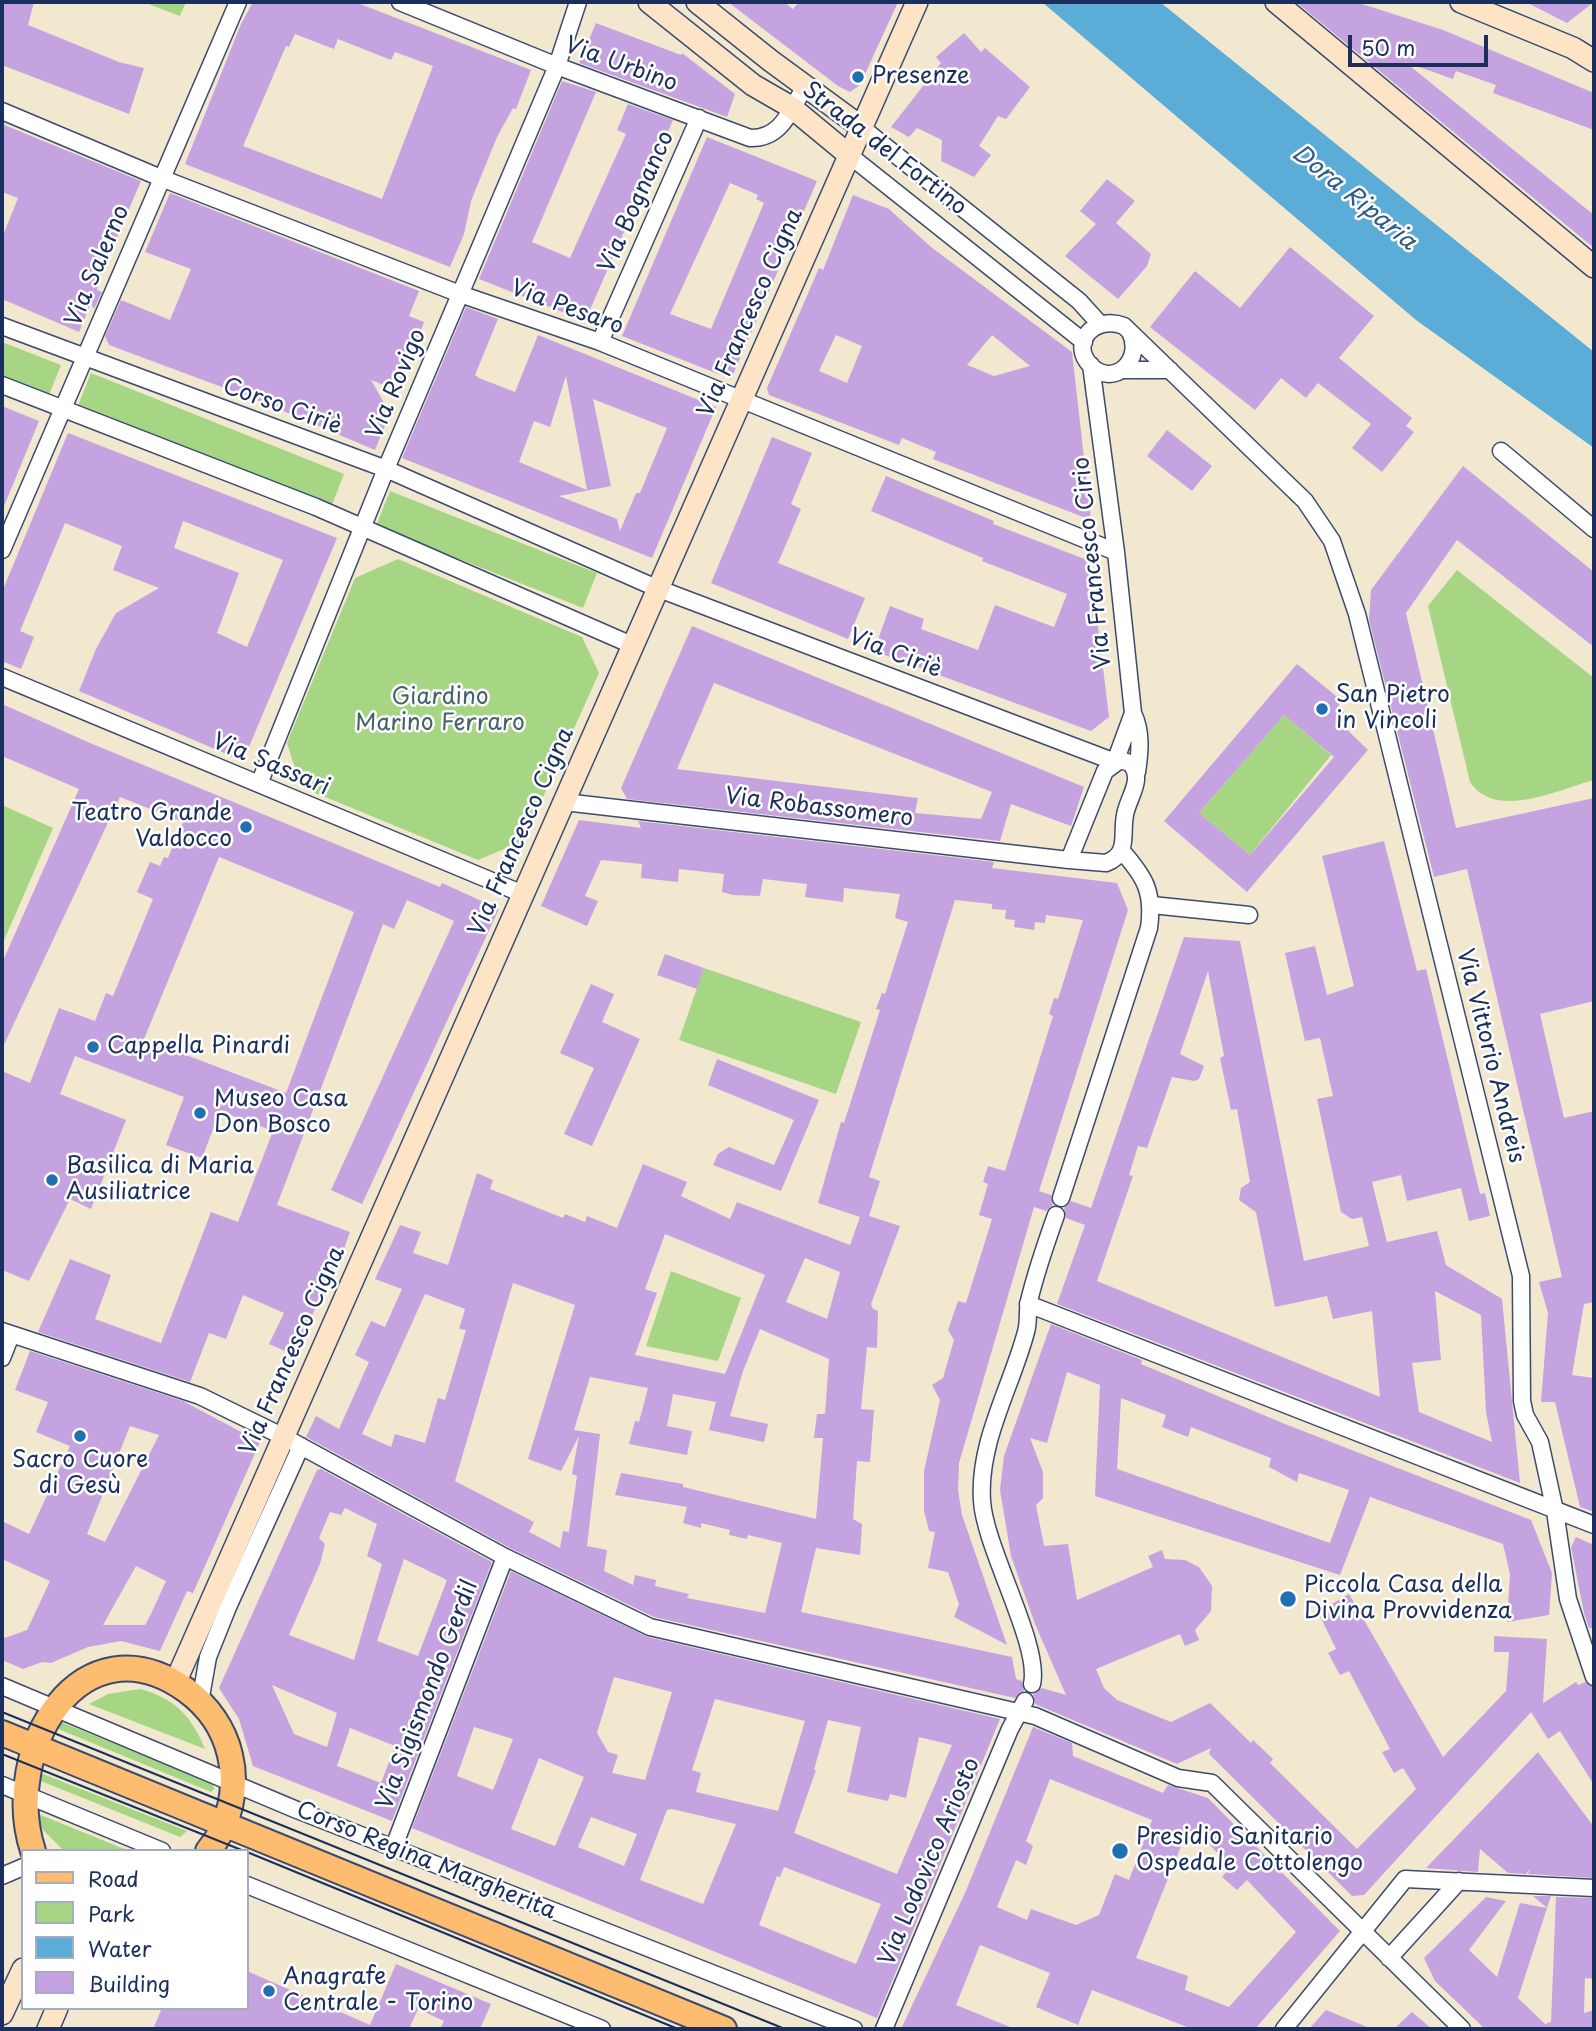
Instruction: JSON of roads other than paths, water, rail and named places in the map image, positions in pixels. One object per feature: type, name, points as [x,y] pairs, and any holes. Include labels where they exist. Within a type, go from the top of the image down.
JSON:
[{"type":"main road","points":[[31,1849],[10,1830],[4,1788],[10,1762],[9,1736],[41,1703],[71,1681],[107,1670],[145,1672],[175,1683],[200,1702],[223,1734],[232,1763],[233,1783],[225,1823],[209,1849]]},
{"type":"main road","name":"Corso Regina Margherita","points":[[9,1736],[724,2029]]},
{"type":"street","name":"Via Salerno","points":[[2,550],[238,2]]},
{"type":"street","name":"Via Urbino","points":[[400,2],[557,66],[750,138],[766,138],[780,127],[806,85]]},
{"type":"street","name":"Via Rovigo","points":[[259,784],[386,470],[557,66],[578,2]]},
{"type":"street","name":"Strada del Fortino","points":[[649,2],[753,85],[791,107],[1084,342]]},
{"type":"street","name":"Strada del Fortino","points":[[697,2],[861,127],[1079,302],[1099,323]]},
{"type":"street","name":"Via Francesco Cigna","points":[[200,1702],[208,1657],[292,1441],[523,894],[917,2]]},
{"type":"street","points":[[1276,2],[1594,267]]},
{"type":"street","points":[[1461,2],[1573,48],[1594,61]]},
{"type":"street","name":"Via Pesaro","points":[[2,111],[161,178],[460,294],[600,342],[1116,552]]},
{"type":"street","name":"Via Bognanco","points":[[600,342],[699,118]]},
{"type":"street","points":[[1099,323],[1116,323],[1130,332],[1170,370],[1097,370],[1083,351],[1084,342],[1092,328],[1099,323]]},
{"type":"street","name":"Corso Ciriè","points":[[2,326],[386,470],[659,589]]},
{"type":"street","points":[[1098,407],[1118,371],[1133,357],[1134,340],[1130,332]]},
{"type":"street","name":"Via Francesco Cirio","points":[[1091,365],[1116,552],[1133,713],[1140,750],[1137,782],[1125,814],[1126,834],[1122,850]]},
{"type":"street","name":"Via Vittorio Andreis","points":[[1170,370],[1305,501],[1332,541],[1357,614],[1521,1276],[1522,1401],[1525,1415],[1540,1442],[1555,1511],[1568,1599],[1594,1677]]},
{"type":"street","points":[[2,385],[364,527],[634,646]]},
{"type":"street","points":[[1501,451],[1594,529]]},
{"type":"street","name":"Via Ciriè","points":[[659,589],[1115,762],[1130,763],[1136,772]]},
{"type":"street","name":"Via Sassari","points":[[2,677],[523,894]]},
{"type":"street","name":"Via Francesco Cirio","points":[[1069,860],[1105,771],[1115,762],[1133,713]]},
{"type":"street","name":"Via Robassomero","points":[[564,802],[1069,860],[1106,863],[1122,850]]},
{"type":"street","points":[[1061,1198],[1141,956],[1152,905],[1140,871],[1122,850]]},
{"type":"street","points":[[1152,905],[1250,915]]},
{"type":"street","points":[[1031,1684],[1030,1657],[989,1534],[982,1491],[989,1441],[1027,1331],[1028,1304],[1056,1214]]},
{"type":"street","points":[[1028,1304],[1594,1525]]},
{"type":"street","points":[[2,1358],[7,1333],[177,1387],[292,1441],[505,1557],[657,1630],[1022,1707],[1178,1778],[1212,1783],[1462,2029]]},
{"type":"street","name":"Via Francesco Cigna","points":[[175,1683],[292,1441]]},
{"type":"street","name":"Via Sigismondo Gerdil","points":[[393,1849],[505,1557]]},
{"type":"street","name":"Corso Regina Margherita","points":[[2,1686],[393,1849],[854,2029]]},
{"type":"street","name":"Via Lodovico Ariosto","points":[[884,2029],[1022,1707]]},
{"type":"street","points":[[4,1788],[157,1849]]},
{"type":"street","points":[[2,1875],[21,1868]]},
{"type":"street","points":[[1284,2029],[1364,1933],[1371,1917],[1405,1879],[1594,1888]]},
{"type":"street","points":[[1389,1958],[1459,1881]]},
{"type":"street","points":[[248,1885],[602,2029]]},
{"type":"street","points":[[2,2014],[21,1973]]},
{"type":"street","points":[[48,2029],[56,2010]]},
{"type":"water","name":"Dora Riparia","points":[[1042,2],[1160,2],[1594,352],[1594,448],[1416,320]]},
{"type":"tram line","points":[[2,1712],[785,2029]]},
{"type":"tram line","points":[[2,1754],[239,1849]]},
{"type":"tram line","points":[[248,1852],[678,2029]]},
{"type":"place","name":"Presenze","points":[[858,77]]},
{"type":"place","name":"San Pietro in Vincoli","points":[[1322,709]]},
{"type":"place","name":"Teatro Grande Valdocco","points":[[246,827]]},
{"type":"place","name":"Cappella Pinardi","points":[[93,1047]]},
{"type":"place","name":"Museo Casa Don Bosco","points":[[200,1113]]},
{"type":"place","name":"Basilica di Maria Ausiliatrice","points":[[52,1180]]},
{"type":"place","name":"Sacro Cuore di Gesù","points":[[80,1436]]},
{"type":"place","name":"Piccola Casa della Divina Provvidenza","points":[[1288,1599]]},
{"type":"place","name":"Presidio Sanitario Ospedale Cottolengo","points":[[1120,1851]]},
{"type":"place","name":"Anagrafe Centrale - Torino","points":[[269,1991]]},
{"type":"park label","name":"Giardino Marino Ferraro","points":[[440,711]]}]
